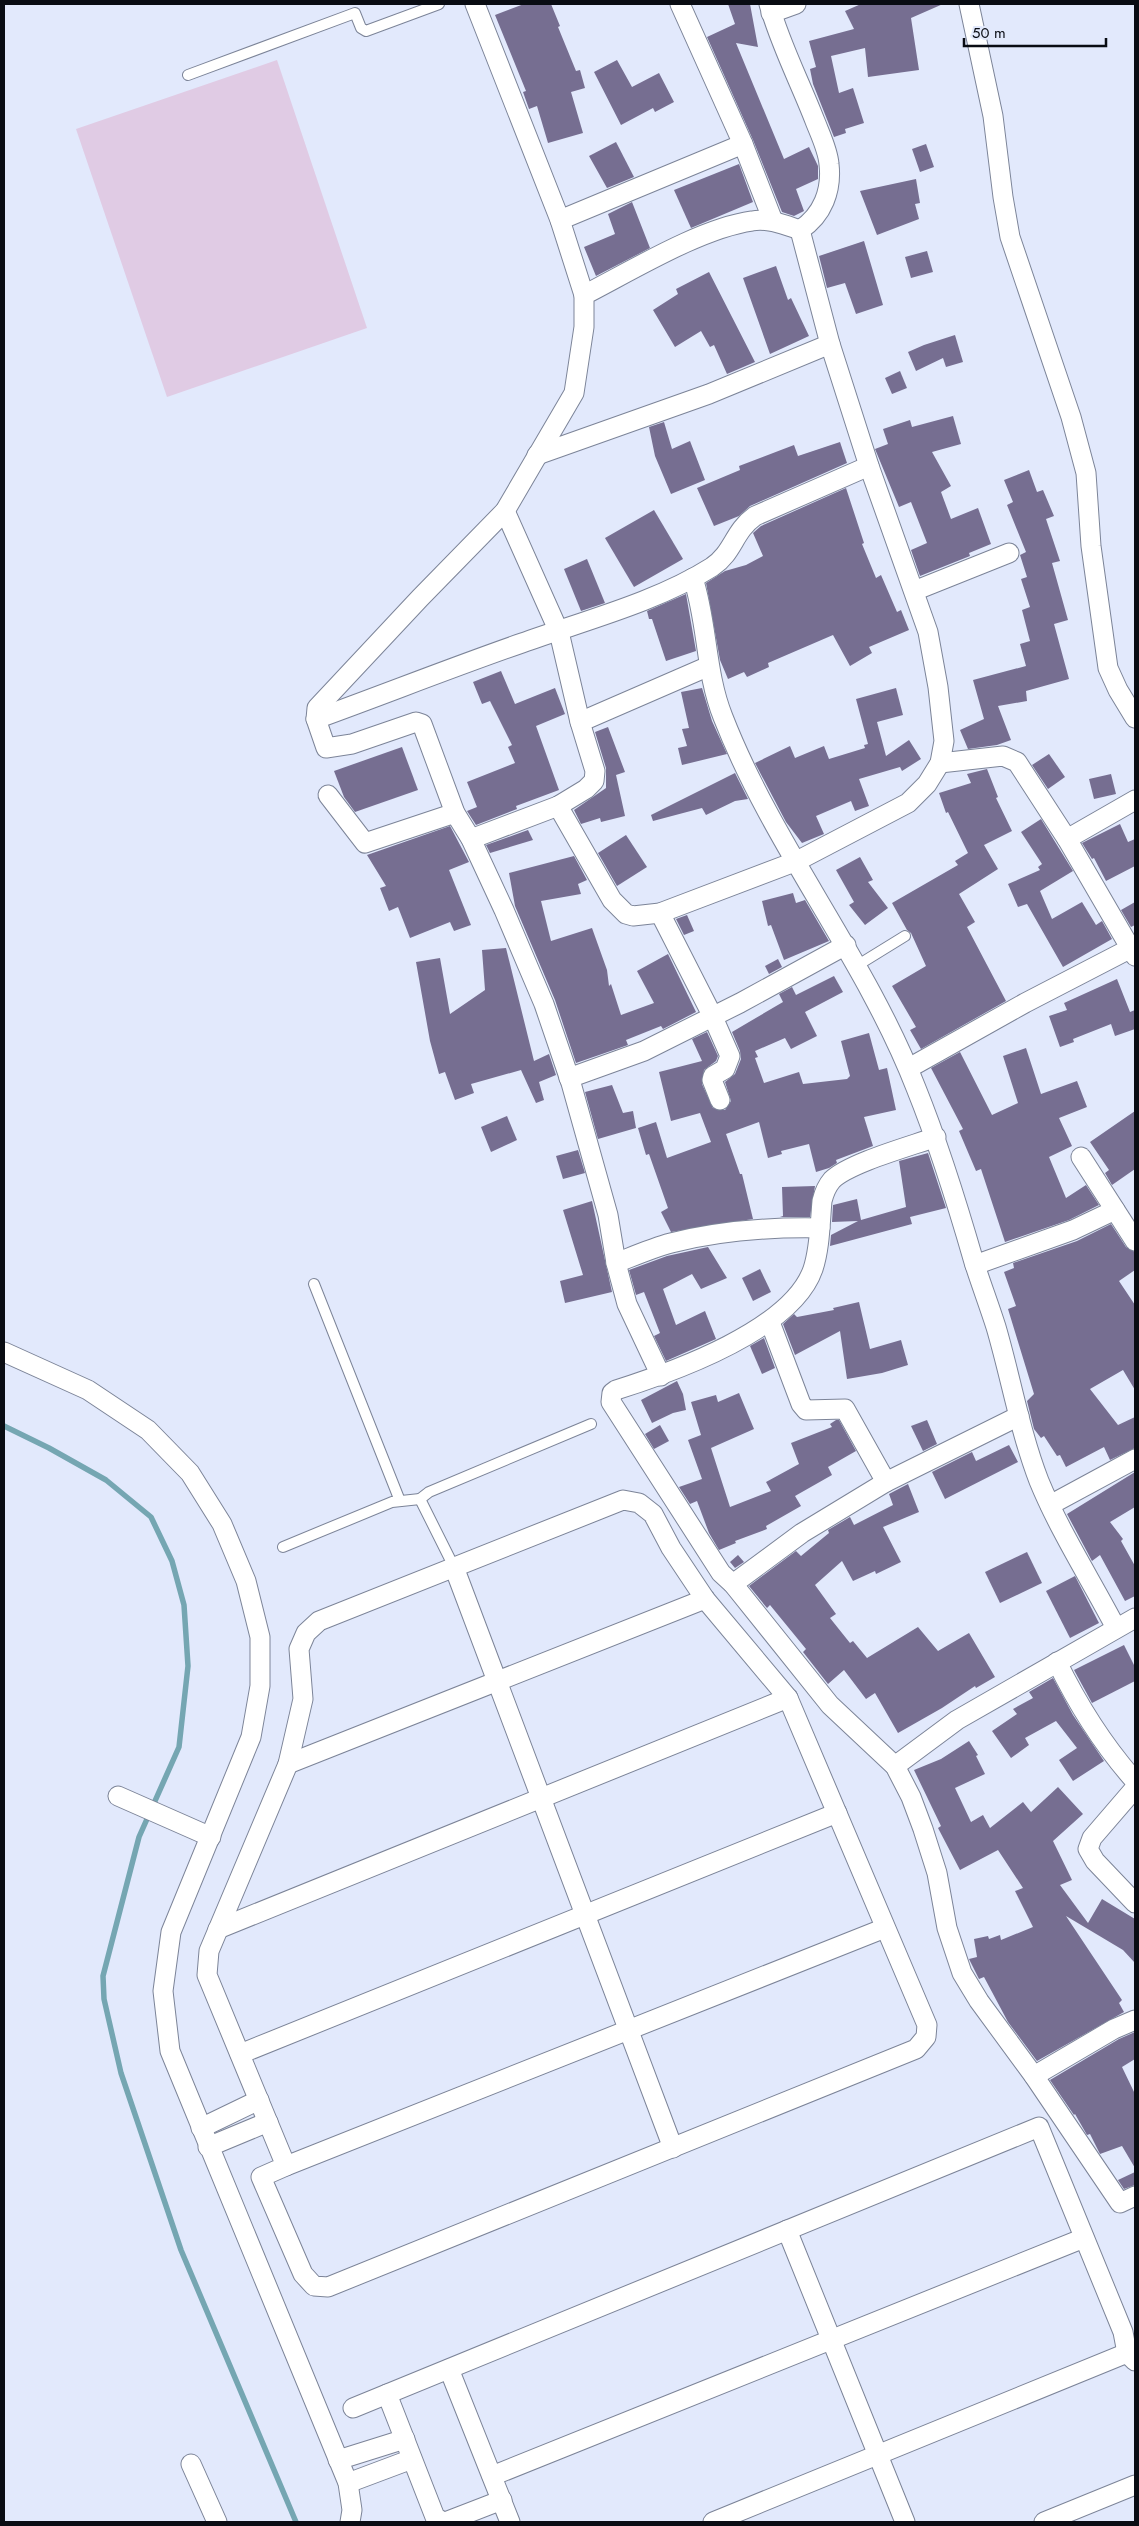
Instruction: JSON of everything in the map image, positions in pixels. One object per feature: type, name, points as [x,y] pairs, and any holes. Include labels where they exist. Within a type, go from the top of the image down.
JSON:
[{"type":"street","points":[[475,4],[560,220],[584,294],[584,327],[574,393],[506,511],[420,598],[318,708],[316,719],[326,748],[352,744],[420,722],[455,813],[471,839],[522,949],[569,1078],[608,1215],[616,1263],[627,1304],[660,1376]]},
{"type":"street","points":[[680,4],[743,144],[773,221]]},
{"type":"street","points":[[796,4],[770,8],[829,161],[828,187],[823,205],[812,222],[800,230]]},
{"type":"street","points":[[969,4],[993,116],[1010,237],[1071,418],[1086,473],[1091,546],[1108,668],[1118,690],[1135,718]]},
{"type":"street","points":[[560,220],[743,144]]},
{"type":"street","points":[[584,294],[708,233],[753,220],[773,221],[800,230]]},
{"type":"street","points":[[558,806],[618,908],[634,916],[660,913],[797,861],[908,803],[927,784],[940,763],[944,741],[938,687],[928,632],[869,466],[830,344],[800,230]]},
{"type":"street","points":[[537,455],[709,394],[830,344]]},
{"type":"street","points":[[316,719],[524,642],[559,632],[693,578],[714,566],[729,551],[743,525],[755,516],[869,466]]},
{"type":"street","points":[[471,839],[558,806],[586,789],[594,781],[595,771],[580,722],[559,632],[506,511]]},
{"type":"street","points":[[914,591],[1009,553]]},
{"type":"street","points":[[693,578],[704,615],[709,666],[723,717],[772,822],[858,965],[892,1030],[936,1137],[995,1324],[1019,1416],[1039,1480],[1116,1628]]},
{"type":"street","points":[[580,722],[709,666]]},
{"type":"street","points":[[908,1068],[1025,1003],[1134,950],[1022,768],[1010,757],[940,763]]},
{"type":"street","points":[[328,795],[365,842],[455,813]]},
{"type":"street","points":[[1067,839],[1135,800]]},
{"type":"street","points":[[660,913],[712,1015],[730,1056],[725,1069],[713,1076],[712,1080],[720,1100]]},
{"type":"street","points":[[569,1078],[644,1051],[712,1015],[740,1003],[846,945]]},
{"type":"street","points":[[936,1137],[846,1170],[833,1179],[825,1190],[813,1269],[804,1287],[770,1322],[660,1376],[616,1390],[612,1393],[611,1402],[710,1558],[830,1705],[894,1766],[911,1797],[923,1829],[937,1873],[947,1928],[962,1973],[979,2001],[1034,2076],[1120,2203],[1135,2196]]},
{"type":"street","points":[[1081,1156],[1135,1241]]},
{"type":"street","points":[[975,1265],[1073,1230],[1115,1210]]},
{"type":"street","points":[[616,1263],[670,1243],[713,1235],[778,1227],[820,1228]]},
{"type":"street","points":[[770,1322],[801,1404],[806,1410],[845,1409],[886,1482]]},
{"type":"street","points":[[4,1352],[88,1390],[148,1430],[190,1473],[222,1524],[246,1581],[260,1637],[260,1686],[251,1737],[171,1932],[163,1991],[170,2052],[348,2483],[352,2510],[350,2522]]},
{"type":"street","points":[[733,1584],[802,1533],[886,1482],[1019,1416]]},
{"type":"street","points":[[1050,1504],[1135,1459]]},
{"type":"street","points":[[286,2166],[208,1975],[209,1951],[288,1764],[303,1699],[299,1650],[306,1633],[319,1621],[454,1567],[623,1500],[639,1503],[653,1514],[671,1548],[706,1599],[788,1698],[927,2025],[926,2037],[916,2050],[328,2287],[314,2286],[303,2274],[261,2176],[885,1928]]},
{"type":"street","points":[[454,1567],[673,2148]]},
{"type":"street","points":[[288,1764],[706,1599]]},
{"type":"street","points":[[894,1766],[957,1720],[1135,1618]]},
{"type":"street","points":[[1056,1662],[1077,1702],[1121,1765],[1135,1781]]},
{"type":"street","points":[[218,1929],[788,1698]]},
{"type":"street","points":[[1135,1788],[1092,1838],[1088,1849],[1095,1861],[1135,1903]]},
{"type":"street","points":[[118,1796],[211,1837]]},
{"type":"street","points":[[240,2054],[837,1813]]},
{"type":"street","points":[[1034,2076],[1114,2029],[1135,2020]]},
{"type":"street","points":[[200,2128],[259,2100]]},
{"type":"street","points":[[208,2147],[268,2122]]},
{"type":"street","points":[[353,2408],[1039,2127],[1123,2332],[1131,2357],[878,2455],[713,2522]]},
{"type":"street","points":[[787,2230],[906,2522]]},
{"type":"street","points":[[492,2476],[1084,2238]]},
{"type":"street","points":[[449,2369],[510,2522]]},
{"type":"street","points":[[387,2394],[435,2517],[444,2522],[502,2500]]},
{"type":"street","points":[[338,2460],[405,2439]]},
{"type":"street","points":[[348,2483],[412,2459]]},
{"type":"street","points":[[191,2464],[216,2522]]},
{"type":"street","points":[[1044,2522],[1135,2485]]},
{"type":"lane","points":[[188,75],[354,9],[361,28],[366,31],[439,4]]},
{"type":"lane","points":[[858,965],[905,936]]},
{"type":"lane","points":[[314,1284],[400,1501]]},
{"type":"lane","points":[[283,1546],[400,1501],[420,1498],[429,1492],[591,1424]]},
{"type":"lane","points":[[420,1498],[454,1567]]},
{"type":"shaded area","points":[[277,60],[367,328],[167,397],[76,129]]},
{"type":"building","points":[[524,4],[551,4],[560,26],[558,27],[576,71],[580,70],[585,88],[571,92],[583,133],[548,143],[537,106],[529,109],[523,92],[526,91],[495,15]]},
{"type":"building","points":[[728,4],[750,4],[758,47],[736,43],[784,159],[809,147],[818,166],[818,179],[796,189],[804,211],[794,216],[782,212],[753,140],[707,37],[735,24]]},
{"type":"building","points":[[861,4],[943,4],[911,18],[919,70],[868,77],[865,48],[831,56],[839,93],[853,88],[864,123],[845,129],[846,133],[834,137],[813,84],[810,69],[816,67],[809,41],[854,29],[845,11]]},
{"type":"building","points":[[617,60],[632,87],[659,73],[674,102],[655,112],[653,108],[621,125],[594,72]]},
{"type":"building","points":[[616,142],[634,177],[607,188],[589,156]]},
{"type":"building","points":[[926,144],[934,167],[920,172],[912,149]]},
{"type":"building","points":[[739,164],[753,202],[691,228],[674,190]]},
{"type":"building","points":[[916,179],[920,203],[915,204],[919,219],[877,235],[860,191]]},
{"type":"building","points":[[632,202],[650,248],[596,276],[584,247],[615,234],[608,214]]},
{"type":"building","points":[[864,241],[883,305],[856,314],[845,283],[827,288],[819,256]]},
{"type":"building","points":[[927,251],[933,272],[911,278],[905,257]]},
{"type":"building","points":[[776,266],[788,300],[791,298],[809,336],[770,354],[743,278]]},
{"type":"building","points":[[709,272],[755,362],[727,374],[714,345],[710,347],[701,331],[675,347],[653,310],[678,294],[676,289]]},
{"type":"building","points":[[955,335],[963,362],[946,367],[943,358],[916,371],[908,352]]},
{"type":"building","points":[[900,371],[907,388],[892,394],[885,378]]},
{"type":"building","points":[[953,416],[961,444],[932,452],[951,486],[941,492],[951,519],[978,508],[991,544],[969,553],[970,556],[920,576],[911,550],[927,543],[911,502],[899,507],[875,449],[888,444],[883,429],[910,420],[912,427]]},
{"type":"building","points":[[664,422],[672,449],[690,441],[705,480],[671,494],[655,456],[649,427]]},
{"type":"building","points":[[840,442],[847,463],[750,506],[739,516],[714,526],[697,488],[740,470],[739,466],[794,445],[798,456]]},
{"type":"building","points":[[1029,470],[1037,492],[1043,490],[1054,516],[1046,519],[1060,561],[1052,563],[1068,620],[1054,624],[1069,679],[1026,691],[1027,701],[998,706],[1011,740],[997,745],[968,749],[960,730],[984,719],[973,680],[1026,666],[1020,644],[1030,641],[1022,610],[1030,607],[1021,579],[1027,577],[1020,555],[1026,552],[1007,505],[1013,502],[1004,480]]},
{"type":"building","points":[[846,488],[864,543],[862,544],[876,578],[881,575],[897,612],[901,610],[909,630],[869,647],[872,653],[850,666],[833,635],[768,663],[769,667],[747,677],[744,672],[728,679],[720,660],[706,583],[725,571],[746,565],[763,556],[753,533],[761,526]]},
{"type":"building","points":[[654,510],[683,559],[634,587],[605,538]]},
{"type":"building","points":[[587,559],[605,603],[581,611],[564,569]]},
{"type":"building","points":[[686,594],[696,651],[666,661],[652,619],[649,619],[647,611]]},
{"type":"building","points":[[501,671],[515,704],[555,688],[565,714],[536,726],[559,790],[516,806],[517,809],[476,825],[467,811],[477,807],[467,782],[515,763],[508,747],[512,745],[490,701],[482,704],[473,682]]},
{"type":"building","points":[[702,688],[712,721],[727,754],[682,765],[678,748],[687,746],[682,729],[689,728],[681,692]]},
{"type":"building","points":[[896,688],[903,715],[877,722],[886,756],[909,740],[921,759],[902,771],[900,767],[859,779],[869,806],[855,811],[851,801],[816,816],[824,834],[802,843],[786,822],[755,763],[790,746],[795,758],[824,746],[829,759],[865,748],[864,745],[868,744],[856,699]]},
{"type":"building","points":[[608,727],[625,772],[616,775],[625,816],[601,822],[600,818],[581,824],[574,810],[606,788],[606,768],[595,732]]},
{"type":"building","points":[[402,747],[418,790],[355,812],[344,797],[334,771]]},
{"type":"building","points":[[1049,754],[1065,777],[1048,789],[1032,765]]},
{"type":"building","points":[[987,769],[998,797],[996,798],[1012,831],[984,845],[998,869],[959,894],[975,922],[967,927],[1006,1001],[921,1049],[910,1030],[916,1027],[892,986],[926,966],[911,933],[907,930],[892,903],[958,865],[955,861],[968,853],[948,812],[946,813],[939,793],[971,783],[967,774]]},
{"type":"building","points":[[735,773],[748,799],[735,801],[706,815],[702,808],[653,821],[651,815]]},
{"type":"building","points":[[1111,774],[1116,794],[1094,799],[1089,779]]},
{"type":"building","points":[[1041,819],[1073,871],[1040,891],[1052,919],[1082,902],[1096,925],[1102,921],[1112,939],[1063,967],[1027,904],[1018,907],[1008,884],[1040,870],[1038,867],[1042,864],[1021,832]]},
{"type":"building","points":[[1120,824],[1128,842],[1135,839],[1135,866],[1106,881],[1094,858],[1092,859],[1082,843]]},
{"type":"building","points":[[450,826],[469,862],[449,870],[471,925],[454,931],[450,922],[410,938],[398,907],[389,911],[380,888],[386,886],[367,855]]},
{"type":"building","points":[[528,830],[533,840],[490,853],[486,845]]},
{"type":"building","points":[[626,835],[647,867],[617,886],[598,853]]},
{"type":"building","points":[[574,856],[587,880],[578,884],[581,894],[541,901],[551,941],[592,928],[607,970],[609,986],[611,984],[621,1015],[654,1003],[637,971],[668,954],[696,1012],[663,1029],[661,1026],[626,1040],[628,1045],[576,1063],[555,1000],[515,906],[509,873]]},
{"type":"building","points":[[860,857],[873,880],[868,882],[888,908],[865,925],[849,905],[854,902],[836,870]]},
{"type":"building","points":[[793,893],[796,903],[805,900],[829,941],[784,960],[771,925],[768,926],[762,901]]},
{"type":"building","points":[[1135,902],[1135,925],[1131,927],[1121,910]]},
{"type":"building","points":[[687,915],[694,931],[684,935],[676,919]]},
{"type":"building","points":[[506,948],[534,1061],[549,1054],[556,1075],[539,1082],[544,1100],[536,1103],[521,1070],[471,1084],[474,1093],[455,1100],[445,1072],[439,1074],[430,1041],[416,962],[440,958],[450,1014],[485,990],[482,950]]},
{"type":"building","points":[[778,959],[782,967],[769,974],[765,966]]},
{"type":"building","points":[[834,976],[843,992],[805,1012],[817,1036],[791,1049],[785,1038],[755,1051],[758,1057],[755,1058],[764,1083],[799,1072],[803,1084],[847,1079],[850,1076],[841,1041],[869,1033],[879,1070],[887,1068],[896,1110],[864,1117],[873,1146],[836,1160],[837,1163],[829,1168],[816,1172],[809,1144],[781,1151],[782,1154],[768,1158],[759,1122],[726,1134],[740,1174],[742,1174],[753,1219],[671,1232],[661,1212],[668,1208],[649,1154],[646,1155],[638,1128],[656,1122],[667,1158],[711,1142],[700,1113],[671,1121],[659,1072],[702,1061],[692,1039],[707,1032],[718,1056],[716,1061],[704,1070],[702,1084],[713,1108],[725,1110],[731,1101],[725,1082],[735,1074],[741,1059],[740,1051],[732,1032],[783,1002],[779,994],[792,987],[796,995]]},
{"type":"building","points":[[1117,979],[1130,1012],[1135,1010],[1135,1029],[1115,1036],[1111,1024],[1073,1039],[1074,1042],[1060,1047],[1049,1016],[1067,1010],[1064,1003]]},
{"type":"building","points":[[1026,1048],[1041,1094],[1077,1081],[1087,1107],[1059,1118],[1072,1146],[1049,1157],[1066,1198],[1086,1185],[1099,1205],[1069,1220],[1005,1242],[981,1169],[976,1171],[959,1131],[963,1129],[931,1068],[960,1052],[992,1115],[1018,1103],[1003,1056]]},
{"type":"building","points":[[612,1085],[623,1113],[633,1111],[636,1128],[598,1139],[585,1092]]},
{"type":"building","points":[[1135,1111],[1135,1169],[1112,1185],[1105,1173],[1109,1170],[1090,1142]]},
{"type":"building","points":[[507,1116],[517,1140],[491,1152],[481,1127]]},
{"type":"building","points":[[578,1150],[585,1173],[563,1179],[556,1156]]},
{"type":"building","points":[[928,1153],[946,1208],[910,1217],[912,1224],[830,1246],[831,1235],[858,1221],[832,1222],[833,1205],[857,1199],[861,1220],[906,1207],[899,1161]]},
{"type":"building","points":[[815,1186],[810,1217],[780,1217],[783,1216],[782,1187]]},
{"type":"building","points":[[592,1201],[612,1292],[565,1303],[560,1281],[583,1275],[563,1210]]},
{"type":"building","points":[[1111,1224],[1126,1247],[1135,1252],[1135,1270],[1119,1281],[1135,1305],[1135,1390],[1123,1370],[1090,1389],[1118,1425],[1135,1417],[1135,1448],[1110,1460],[1104,1447],[1066,1467],[1060,1455],[1057,1456],[1044,1436],[1041,1438],[1034,1429],[1027,1401],[1034,1394],[1008,1309],[1016,1306],[1004,1272],[1014,1268],[1013,1263],[1077,1241]]},
{"type":"building","points":[[708,1247],[727,1278],[701,1289],[692,1274],[663,1289],[676,1325],[705,1311],[716,1339],[666,1361],[654,1336],[660,1333],[644,1292],[636,1295],[629,1270],[667,1256]]},
{"type":"building","points":[[760,1269],[771,1292],[753,1301],[742,1278]]},
{"type":"building","points":[[859,1302],[870,1349],[901,1340],[908,1365],[882,1373],[847,1379],[840,1331],[795,1355],[783,1324],[794,1314],[797,1317],[834,1310],[833,1308]]},
{"type":"building","points":[[764,1338],[775,1368],[762,1374],[750,1346]]},
{"type":"building","points":[[677,1381],[683,1394],[686,1410],[673,1413],[652,1423],[641,1400]]},
{"type":"building","points":[[739,1393],[754,1429],[711,1448],[730,1507],[771,1491],[766,1482],[799,1464],[791,1443],[832,1427],[830,1424],[836,1420],[839,1420],[856,1451],[828,1467],[832,1475],[795,1496],[801,1506],[766,1526],[767,1529],[735,1541],[736,1543],[719,1550],[709,1533],[697,1501],[690,1504],[679,1487],[702,1479],[688,1440],[701,1435],[691,1402],[716,1395],[718,1402]]},
{"type":"building","points":[[927,1420],[937,1444],[923,1451],[911,1426]]},
{"type":"building","points":[[660,1425],[669,1441],[654,1449],[645,1434]]},
{"type":"building","points":[[1009,1445],[1018,1462],[945,1499],[932,1472],[972,1452],[976,1461]]},
{"type":"building","points":[[1135,1472],[1135,1507],[1110,1522],[1123,1539],[1121,1541],[1135,1566],[1135,1596],[1125,1601],[1100,1555],[1092,1561],[1067,1514]]},
{"type":"building","points":[[908,1484],[919,1512],[883,1527],[901,1562],[876,1574],[875,1571],[853,1581],[842,1561],[815,1585],[836,1614],[830,1618],[850,1643],[853,1641],[867,1658],[918,1627],[938,1651],[969,1633],[995,1677],[976,1688],[975,1686],[942,1708],[898,1733],[875,1693],[866,1699],[844,1670],[828,1684],[803,1652],[806,1649],[770,1605],[767,1608],[749,1586],[796,1551],[801,1556],[829,1533],[828,1530],[850,1517],[854,1525],[893,1505],[889,1494]]},
{"type":"building","points":[[1027,1552],[1042,1583],[1000,1603],[985,1572]]},
{"type":"building","points":[[738,1555],[744,1562],[735,1568],[730,1562]]},
{"type":"building","points":[[1075,1576],[1099,1623],[1070,1638],[1046,1591]]},
{"type":"building","points":[[1124,1645],[1135,1667],[1135,1681],[1092,1703],[1074,1670]]},
{"type":"building","points":[[1053,1678],[1073,1715],[1104,1761],[1073,1781],[1059,1760],[1077,1748],[1056,1721],[1025,1738],[1029,1745],[1011,1758],[992,1731],[1017,1714],[1013,1709],[1033,1698],[1029,1692]]},
{"type":"building","points":[[969,1741],[978,1755],[976,1756],[985,1774],[955,1788],[971,1822],[983,1815],[990,1828],[1023,1802],[1031,1812],[1058,1787],[1083,1814],[1053,1841],[1072,1880],[1060,1885],[1088,1923],[1102,1899],[1135,1919],[1135,1963],[1123,1950],[1066,1916],[1122,2000],[1119,2003],[1124,2012],[1037,2061],[1008,2022],[984,1977],[979,1979],[969,1959],[977,1957],[974,1939],[988,1936],[989,1939],[1000,1935],[1001,1940],[1033,1927],[1015,1891],[1023,1888],[998,1850],[960,1870],[938,1828],[941,1826],[914,1770],[941,1759]]},
{"type":"building","points":[[1135,2032],[1135,2059],[1122,2067],[1135,2094],[1135,2168],[1122,2146],[1100,2154],[1090,2134],[1087,2135],[1075,2114],[1050,2080],[1119,2039]]},
{"type":"building","points":[[1135,2172],[1135,2185],[1124,2189],[1118,2180]]},
{"type":"waterway","points":[[4,1426],[49,1448],[106,1480],[151,1517],[172,1561],[184,1605],[188,1666],[179,1747],[139,1837],[103,1976],[104,1999],[121,2073],[181,2250],[296,2522]]}]
